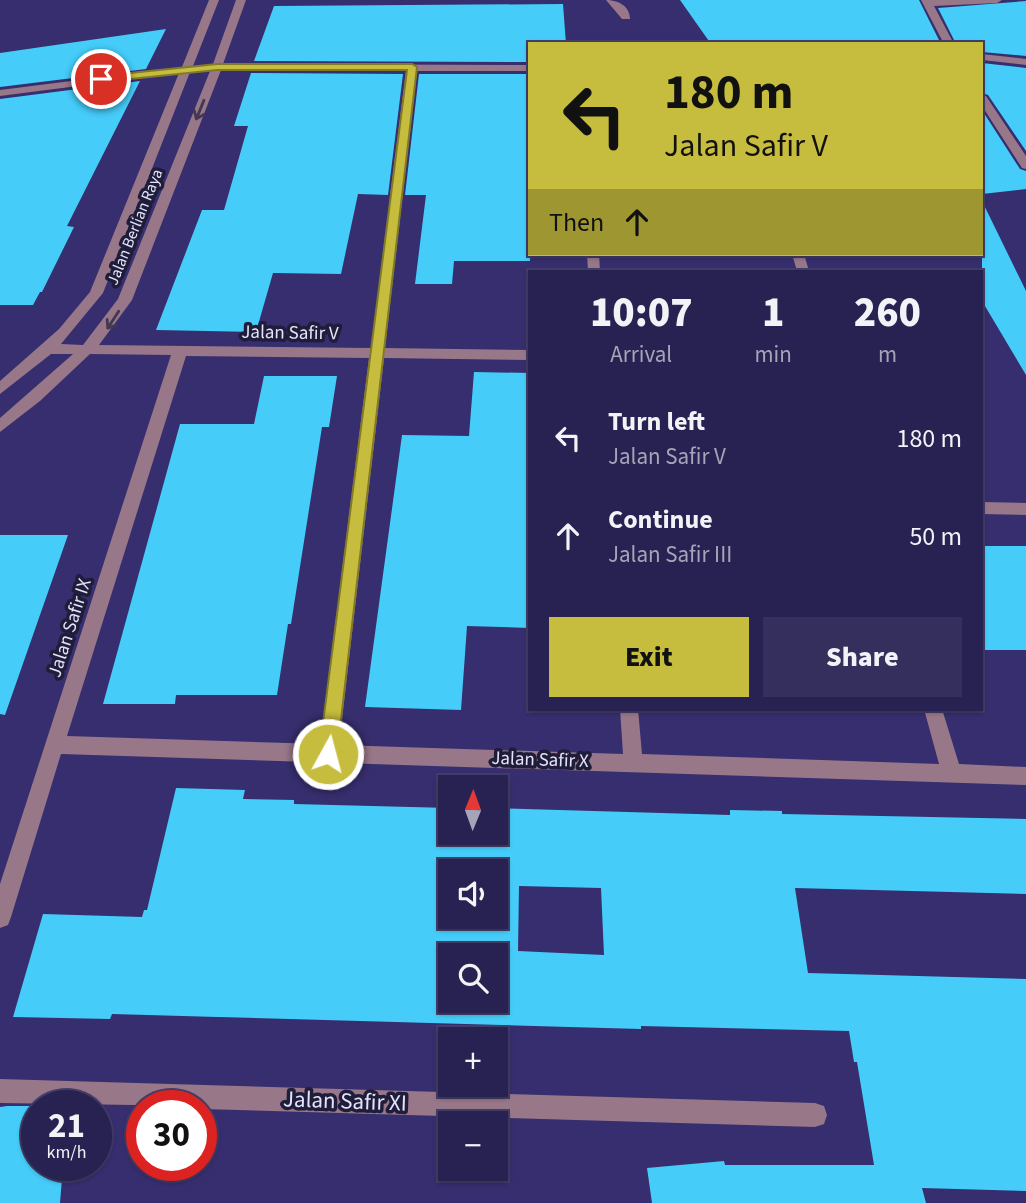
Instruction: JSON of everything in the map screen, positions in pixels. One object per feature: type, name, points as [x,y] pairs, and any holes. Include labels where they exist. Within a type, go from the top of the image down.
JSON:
[{"type":"street","name":"Jalan Berlian Raya","points":[[0,389],[49,349],[80,317],[96,293],[214,0]]},
{"type":"street","name":"Jalan Berlian Raya","points":[[0,426],[89,350],[108,328],[125,300],[241,0]]},
{"type":"street","points":[[611,0],[622,9],[626,17]]},
{"type":"street","points":[[948,42],[927,1],[979,3],[997,0]]},
{"type":"street","points":[[983,57],[1026,62]]},
{"type":"street","points":[[0,93],[217,67],[528,68]]},
{"type":"street","points":[[328,754],[412,67]]},
{"type":"street","points":[[983,100],[1026,164]]},
{"type":"street","name":"Jalan Safir V","points":[[49,349],[528,355]]},
{"type":"street","name":"Jalan Safir IX","points":[[0,917],[180,351]]},
{"type":"street","points":[[983,508],[1026,509]]},
{"type":"street","points":[[629,711],[633,763]]},
{"type":"street","points":[[934,711],[951,774]]},
{"type":"street","name":"Jalan Safir X","points":[[55,745],[1026,776]]},
{"type":"street","name":"Jalan Safir XI","points":[[0,1091],[815,1115]]},
{"type":"building","points":[[680,0],[919,0],[940,42],[710,42]]},
{"type":"building","points":[[1026,1],[1026,56],[983,52],[983,42],[955,42],[938,8]]},
{"type":"building","points":[[563,4],[566,42],[528,42],[528,62],[254,61],[274,6]]},
{"type":"building","points":[[166,29],[146,69],[0,87],[0,53]]},
{"type":"building","points":[[983,63],[1026,68],[1026,151],[988,95],[983,93]]},
{"type":"building","points":[[251,73],[403,74],[388,195],[358,194],[341,274],[273,273],[256,332],[156,330],[202,210],[224,210],[248,126],[234,126]]},
{"type":"building","points":[[419,74],[528,74],[530,261],[454,261],[452,284],[415,284],[426,195],[405,195]]},
{"type":"building","points":[[140,81],[67,226],[74,227],[42,292],[33,305],[0,305],[0,99]]},
{"type":"building","points":[[983,112],[1020,169],[1026,171],[1026,189],[983,194]]},
{"type":"building","points":[[983,203],[1026,291],[1026,375],[983,303]]},
{"type":"building","points":[[474,372],[528,373],[528,628],[467,626],[461,710],[365,707],[402,435],[469,436]]},
{"type":"building","points":[[264,376],[337,376],[329,427],[322,427],[277,695],[176,695],[175,704],[103,704],[180,424],[254,424]]},
{"type":"building","points":[[0,535],[68,535],[5,715],[0,714]]},
{"type":"building","points":[[983,546],[1026,546],[1026,650],[983,650]]},
{"type":"building","points":[[176,788],[245,790],[243,799],[294,800],[294,804],[438,808],[438,845],[508,845],[508,808],[730,815],[730,810],[782,811],[782,814],[1026,819],[1026,894],[795,888],[808,973],[1026,979],[1026,1191],[922,1188],[926,1203],[652,1203],[647,1168],[724,1161],[725,1165],[874,1165],[857,1062],[854,1062],[849,1031],[641,1026],[641,1029],[112,1014],[110,1019],[13,1017],[43,914],[142,917],[144,910],[147,910]],"holes":[[[519,886],[601,888],[604,955],[518,951]]]},
{"type":"building","points":[[21,1106],[21,1181],[62,1181],[60,1203],[0,1203],[0,1107]]},
{"type":"route","points":[[101,79],[217,67],[412,67],[328,754]]}]
